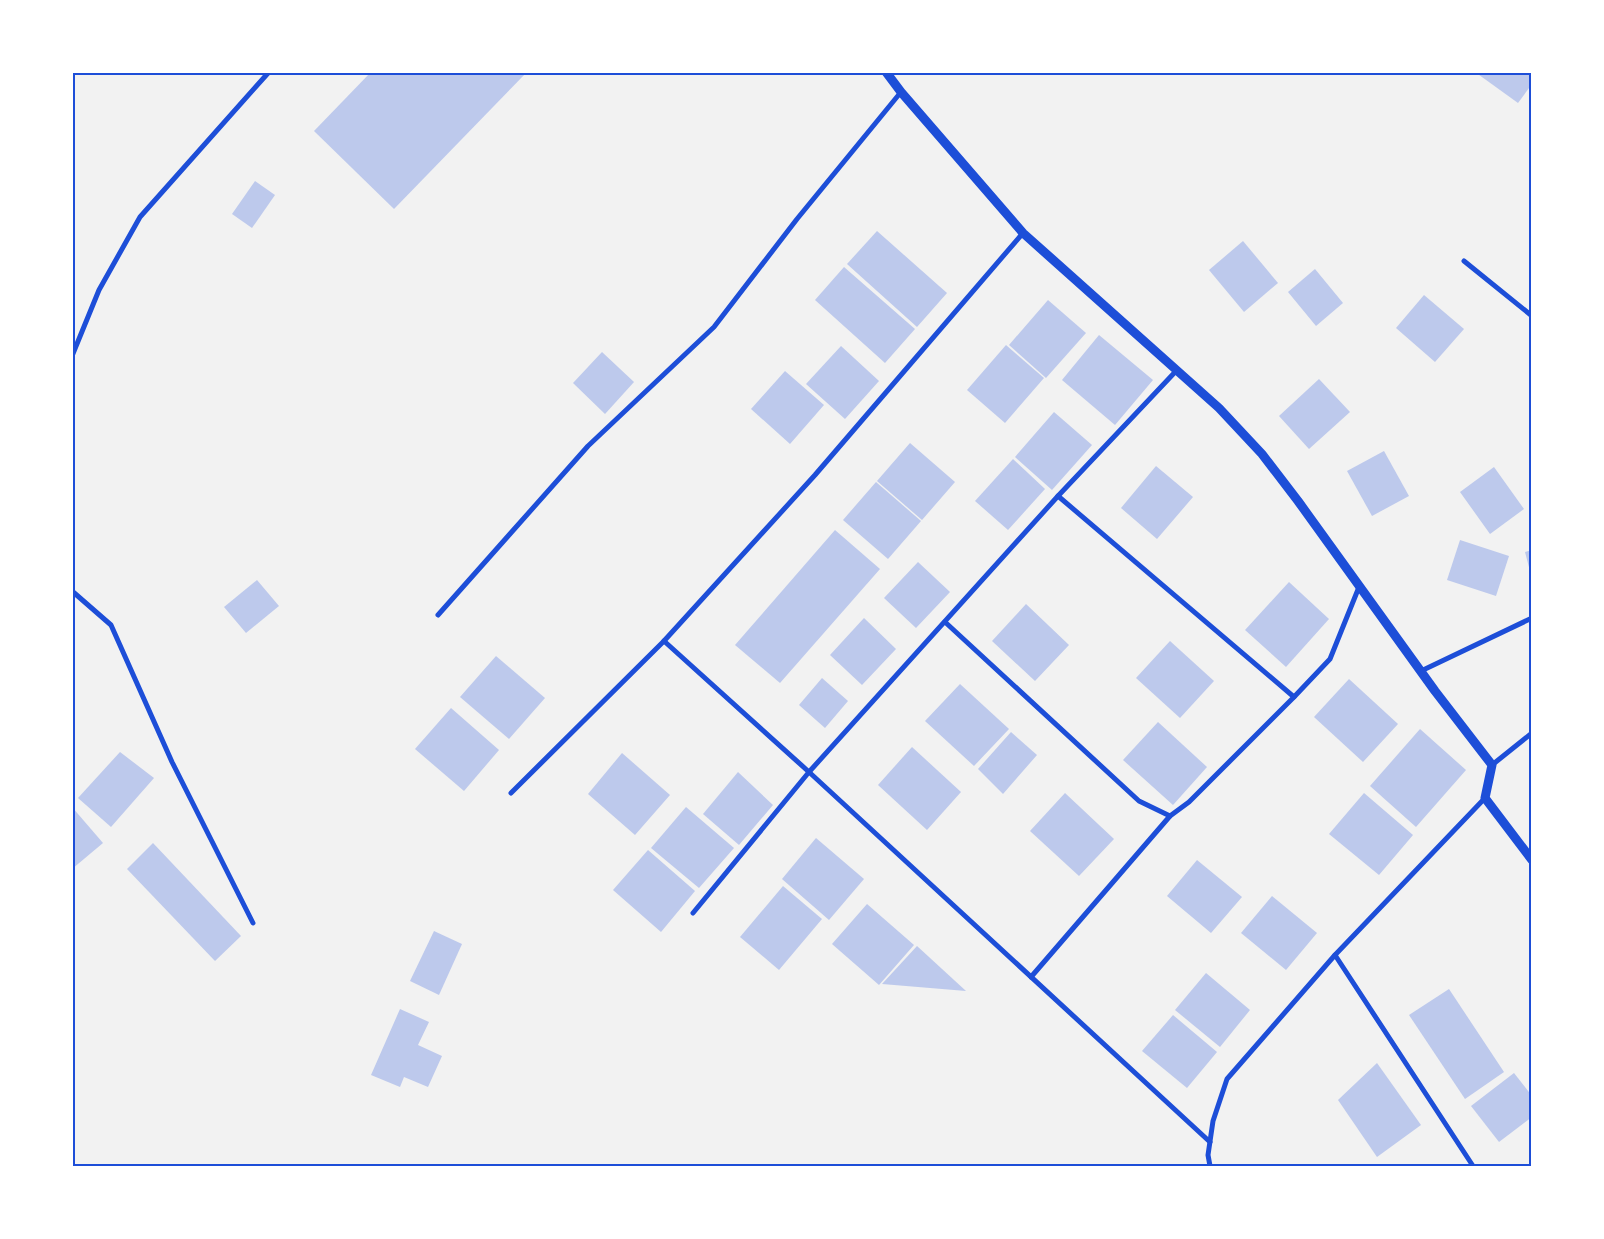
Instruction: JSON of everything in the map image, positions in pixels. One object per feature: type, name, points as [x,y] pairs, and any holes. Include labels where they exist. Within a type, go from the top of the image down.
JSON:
[{"type":"street","points":[[72,356],[99,290],[140,217],[269,72]]},
{"type":"street","points":[[886,72],[1023,233],[1219,408],[1262,454],[1492,765]]},
{"type":"street","points":[[438,615],[588,446],[714,327],[797,219],[902,92]]},
{"type":"street","points":[[511,793],[664,641],[815,476],[1023,233]]},
{"type":"street","points":[[1464,261],[1532,316]]},
{"type":"street","points":[[693,913],[809,772],[1058,496],[1177,370]]},
{"type":"street","points":[[1058,496],[1294,697]]},
{"type":"street","points":[[1031,977],[1170,816],[1189,802],[1330,659],[1359,586]]},
{"type":"street","points":[[72,591],[111,625],[172,762],[253,923]]},
{"type":"street","points":[[1421,671],[1532,618]]},
{"type":"street","points":[[945,622],[1139,801],[1170,816]]},
{"type":"street","points":[[664,641],[809,772],[1210,1142]]},
{"type":"street","points":[[1210,1166],[1208,1155],[1213,1121],[1227,1079],[1335,955],[1485,798],[1492,765],[1532,733]]},
{"type":"street","points":[[1485,798],[1532,860]]},
{"type":"street","points":[[1335,955],[1473,1166]]},
{"type":"building","points":[[371,72],[527,72],[394,209],[314,131]]},
{"type":"building","points":[[1475,72],[1532,72],[1532,84],[1518,103]]},
{"type":"building","points":[[255,181],[275,195],[252,228],[232,214]]},
{"type":"building","points":[[877,231],[947,293],[917,327],[847,264]]},
{"type":"building","points":[[1243,241],[1278,283],[1244,312],[1209,270]]},
{"type":"building","points":[[844,267],[915,329],[885,363],[815,300]]},
{"type":"building","points":[[1315,269],[1343,303],[1316,326],[1288,292]]},
{"type":"building","points":[[1424,295],[1464,329],[1435,362],[1396,328]]},
{"type":"building","points":[[1048,300],[1086,333],[1046,378],[1009,345]]},
{"type":"building","points":[[1099,335],[1153,380],[1115,425],[1062,380]]},
{"type":"building","points":[[1006,345],[1044,378],[1005,423],[967,390]]},
{"type":"building","points":[[841,346],[879,381],[845,419],[806,384]]},
{"type":"building","points":[[602,352],[634,382],[605,414],[573,383]]},
{"type":"building","points":[[785,371],[824,405],[790,444],[751,409]]},
{"type":"building","points":[[1319,379],[1350,412],[1309,449],[1279,416]]},
{"type":"building","points":[[1054,412],[1092,445],[1052,490],[1015,457]]},
{"type":"building","points":[[910,443],[955,482],[922,520],[877,481]]},
{"type":"building","points":[[1384,451],[1409,496],[1372,516],[1347,471]]},
{"type":"building","points":[[1013,459],[1045,489],[1008,530],[975,501]]},
{"type":"building","points":[[1156,466],[1193,497],[1157,539],[1121,508]]},
{"type":"building","points":[[1494,467],[1524,509],[1490,534],[1460,492]]},
{"type":"building","points":[[876,482],[921,521],[888,559],[843,520]]},
{"type":"building","points":[[835,530],[880,569],[780,683],[735,645]]},
{"type":"building","points":[[1460,540],[1509,556],[1496,596],[1447,580]]},
{"type":"building","points":[[1532,550],[1532,575],[1531,575],[1525,552]]},
{"type":"building","points":[[918,562],[950,592],[916,628],[884,598]]},
{"type":"building","points":[[257,580],[279,606],[246,633],[224,607]]},
{"type":"building","points":[[1289,582],[1329,619],[1286,667],[1245,630]]},
{"type":"building","points":[[1026,604],[1069,645],[1035,681],[992,641]]},
{"type":"building","points":[[864,618],[896,649],[862,685],[830,655]]},
{"type":"building","points":[[1170,641],[1214,681],[1180,718],[1136,678]]},
{"type":"building","points":[[496,656],[545,698],[509,739],[460,697]]},
{"type":"building","points":[[822,678],[848,701],[825,728],[799,705]]},
{"type":"building","points":[[1349,679],[1398,724],[1363,762],[1314,717]]},
{"type":"building","points":[[960,684],[1009,729],[974,766],[925,721]]},
{"type":"building","points":[[451,708],[499,750],[464,791],[415,749]]},
{"type":"building","points":[[1158,722],[1207,767],[1173,805],[1123,760]]},
{"type":"building","points":[[1420,729],[1466,770],[1416,827],[1370,786]]},
{"type":"building","points":[[1011,732],[1037,755],[1003,794],[978,769]]},
{"type":"building","points":[[912,747],[961,792],[927,830],[878,785]]},
{"type":"building","points":[[120,752],[154,778],[111,827],[78,798]]},
{"type":"building","points":[[622,753],[670,795],[635,835],[588,794]]},
{"type":"building","points":[[738,772],[773,805],[739,845],[703,814]]},
{"type":"building","points":[[1065,793],[1114,839],[1079,876],[1030,831]]},
{"type":"building","points":[[1364,793],[1413,835],[1379,875],[1329,834]]},
{"type":"building","points":[[72,807],[103,843],[72,869]]},
{"type":"building","points":[[686,807],[734,848],[699,888],[651,848]]},
{"type":"building","points":[[816,838],[864,879],[829,920],[782,879]]},
{"type":"building","points":[[153,843],[241,936],[215,961],[127,869]]},
{"type":"building","points":[[648,850],[695,891],[661,932],[613,890]]},
{"type":"building","points":[[1197,860],[1242,897],[1211,933],[1167,896]]},
{"type":"building","points":[[783,886],[822,919],[779,970],[740,937]]},
{"type":"building","points":[[1272,896],[1317,933],[1286,970],[1241,933]]},
{"type":"building","points":[[867,904],[914,945],[879,985],[832,944]]},
{"type":"building","points":[[434,931],[462,944],[439,995],[410,981]]},
{"type":"building","points":[[917,946],[966,991],[882,984]]},
{"type":"building","points":[[1206,973],[1250,1010],[1220,1047],[1175,1010]]},
{"type":"building","points":[[1449,989],[1504,1072],[1465,1099],[1409,1015]]},
{"type":"building","points":[[400,1009],[429,1022],[418,1045],[442,1056],[428,1087],[404,1077],[400,1087],[371,1075]]},
{"type":"building","points":[[1173,1015],[1217,1052],[1187,1088],[1142,1051]]},
{"type":"building","points":[[1377,1063],[1421,1125],[1377,1157],[1338,1100]]},
{"type":"building","points":[[1514,1073],[1532,1096],[1532,1117],[1499,1142],[1471,1106]]}]
